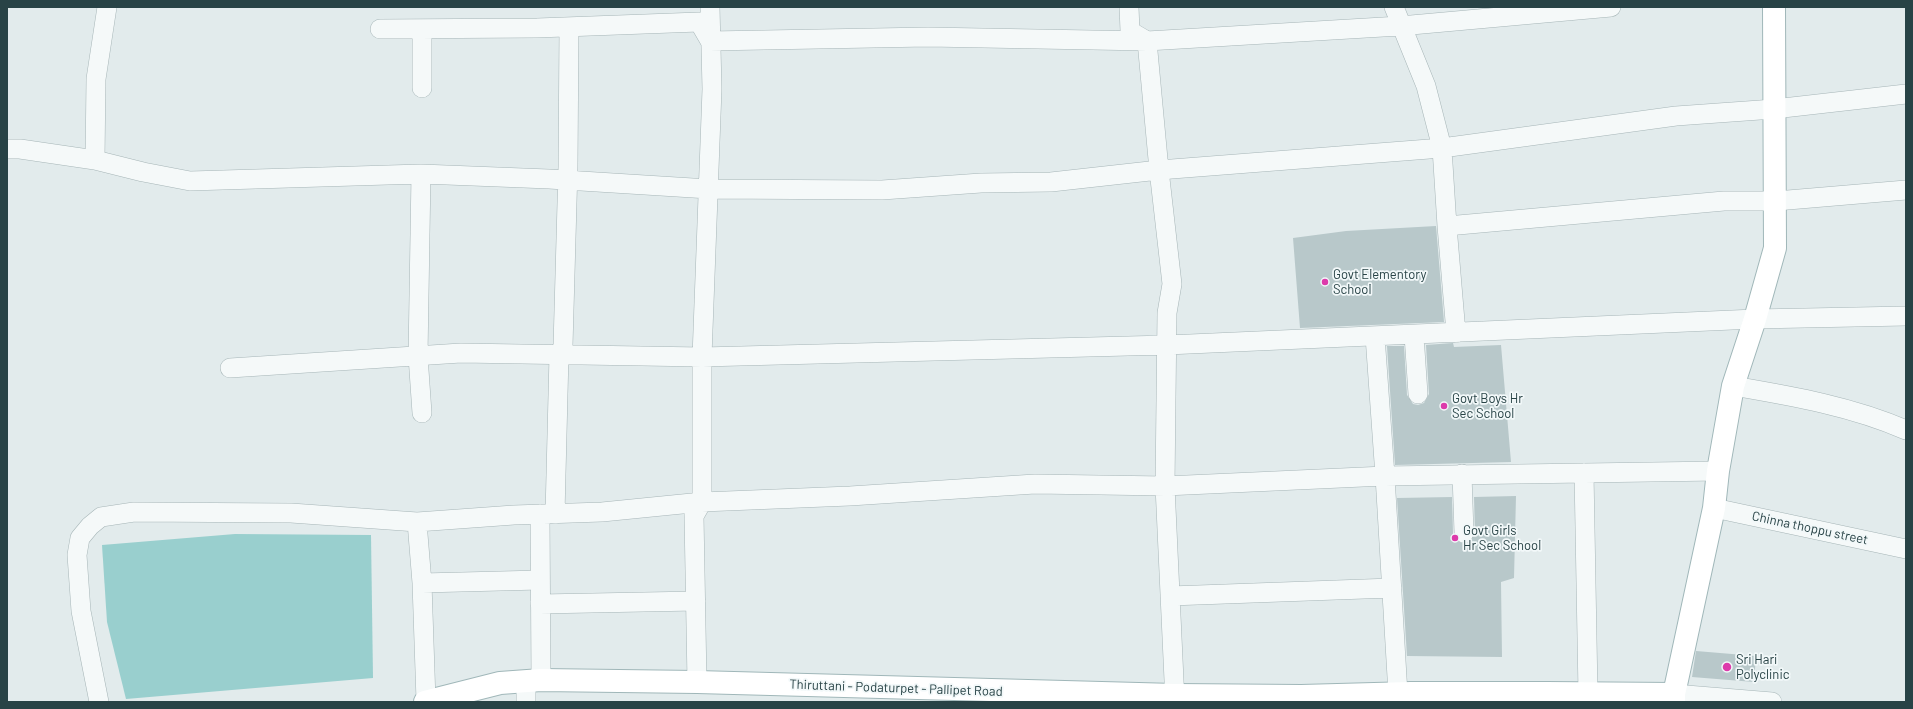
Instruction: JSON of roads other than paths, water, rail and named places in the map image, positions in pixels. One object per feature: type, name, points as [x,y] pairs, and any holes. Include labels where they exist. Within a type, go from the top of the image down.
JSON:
[{"type":"main road","points":[[1674,698],[1714,508],[1718,470],[1733,386],[1755,319],[1775,248],[1774,7]]},
{"type":"main road","name":"Thiruttani - Podaturpet - Pallipet Road","points":[[426,702],[500,683],[531,688],[697,682],[1175,699],[1398,694],[1588,693],[1674,698]]},
{"type":"street","points":[[96,160],[96,79],[107,7]]},
{"type":"street","points":[[697,682],[694,516],[702,502],[702,357],[712,89],[710,7]]},
{"type":"street","points":[[1129,7],[1130,30],[1147,41]]},
{"type":"street","points":[[1394,7],[1400,26],[1426,86],[1442,148],[1446,226],[1456,333]]},
{"type":"street","points":[[710,41],[928,37],[1147,41],[1400,26],[1611,7]]},
{"type":"street","points":[[380,29],[569,27],[699,22],[710,41]]},
{"type":"street","points":[[531,688],[540,604],[540,580],[548,514],[559,355],[563,346],[568,180],[569,27]]},
{"type":"street","points":[[422,29],[422,88]]},
{"type":"street","points":[[1147,41],[1159,170],[1172,284],[1167,313],[1165,486],[1175,699]]},
{"type":"street","points":[[7,149],[20,149],[96,160],[143,172],[190,181],[421,174],[568,180],[709,189],[882,190],[981,183],[1051,182],[1159,170],[1442,148],[1676,116],[1774,109],[1906,94]]},
{"type":"street","points":[[421,174],[418,356],[422,413]]},
{"type":"street","points":[[1446,226],[1724,200],[1776,201],[1906,190]]},
{"type":"street","points":[[230,368],[461,353],[702,357],[1167,345],[1755,319],[1906,316]]},
{"type":"street","points":[[1414,335],[1418,394]]},
{"type":"street","points":[[1375,336],[1398,694]]},
{"type":"street","points":[[1733,386],[1785,395],[1846,409],[1884,420],[1906,430]]},
{"type":"street","points":[[99,702],[81,611],[77,555],[80,538],[90,526],[101,517],[134,512],[291,513],[417,522],[602,512],[702,502],[850,496],[1036,484],[1165,486],[1384,476],[1718,470]]},
{"type":"street","points":[[1584,473],[1588,693]]},
{"type":"street","points":[[1462,474],[1464,533]]},
{"type":"street","name":"Chinna thoppu street","points":[[1714,508],[1906,549]]},
{"type":"street","points":[[417,522],[422,583],[426,702]]},
{"type":"street","points":[[422,583],[540,580]]},
{"type":"street","points":[[1170,596],[1392,588]]},
{"type":"street","points":[[540,604],[696,601]]},
{"type":"street","points":[[1674,698],[1772,702]]},
{"type":"water","points":[[235,534],[371,535],[373,678],[126,699],[107,622],[102,545]]},
{"type":"place","name":"Govt Elementory School","points":[[1325,282]]},
{"type":"place","name":"Govt Boys Hr Sec School","points":[[1444,406]]},
{"type":"place","name":"Govt Girls Hr Sec School","points":[[1455,538]]},
{"type":"place","name":"Sri Hari Polyclinic","points":[[1727,667]]}]
